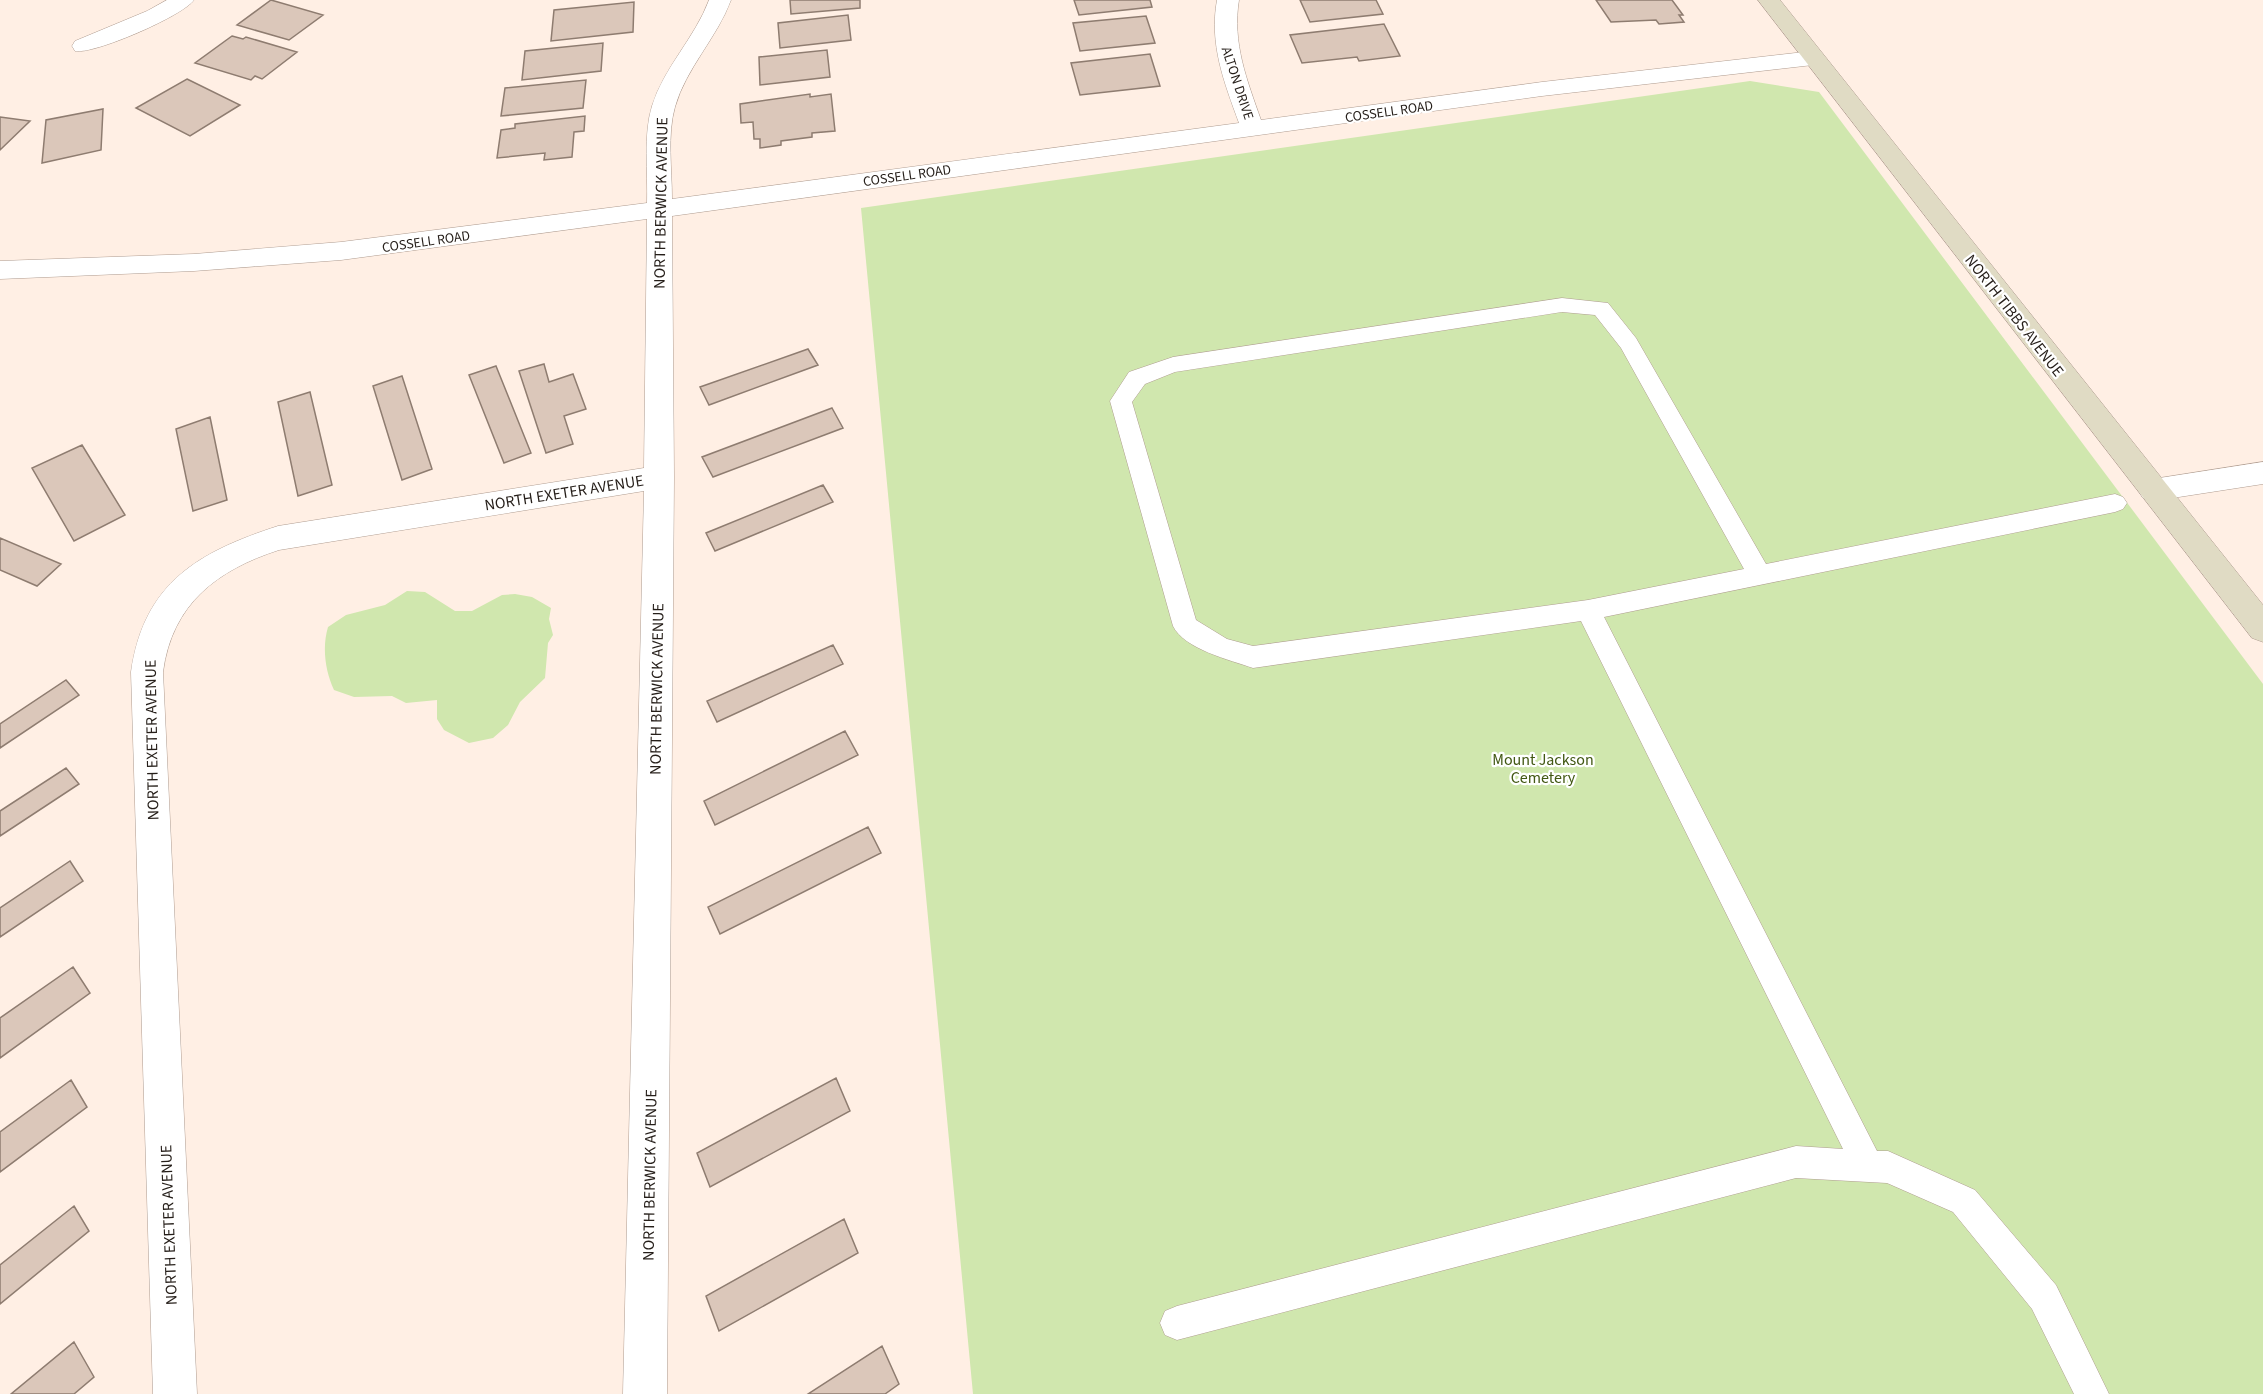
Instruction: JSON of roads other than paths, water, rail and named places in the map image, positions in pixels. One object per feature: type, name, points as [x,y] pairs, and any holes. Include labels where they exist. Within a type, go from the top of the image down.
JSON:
[{"type":"street","points":[[82,46],[143,22],[183,0]]},
{"type":"street","name":"NORTH BERWICK AVENUE","points":[[645,1394],[659,477],[660,123],[663,104],[669,89],[709,28],[720,0]]},
{"type":"street","name":"ALTON DRIVE","points":[[1228,0],[1224,17],[1224,42],[1253,130]]},
{"type":"street","name":"NORTH TIBBS AVENUE","points":[[1769,0],[2263,629]]},
{"type":"street","name":"COSSELL ROAD","points":[[0,270],[128,266],[329,253],[1253,130],[1542,89],[1813,57]]},
{"type":"street","points":[[2153,490],[2263,473]]},
{"type":"street","name":"NORTH EXETER AVENUE","points":[[175,1394],[147,672],[148,654],[164,615],[193,582],[212,568],[233,554],[278,538],[659,477]]},
{"type":"lane","points":[[1759,574],[1629,342],[1601,308],[1562,304],[1173,365],[1137,378],[1121,401],[1185,626],[1220,647],[1253,657],[1588,610],[2115,502]]},
{"type":"lane","points":[[1588,610],[1868,1166]]},
{"type":"lane","points":[[1177,1323],[1796,1162],[1888,1167],[1964,1201],[2044,1297],[2092,1394]]},
{"type":"park label","name":"Mount Jackson Cemetery","points":[[1543,768]]}]
